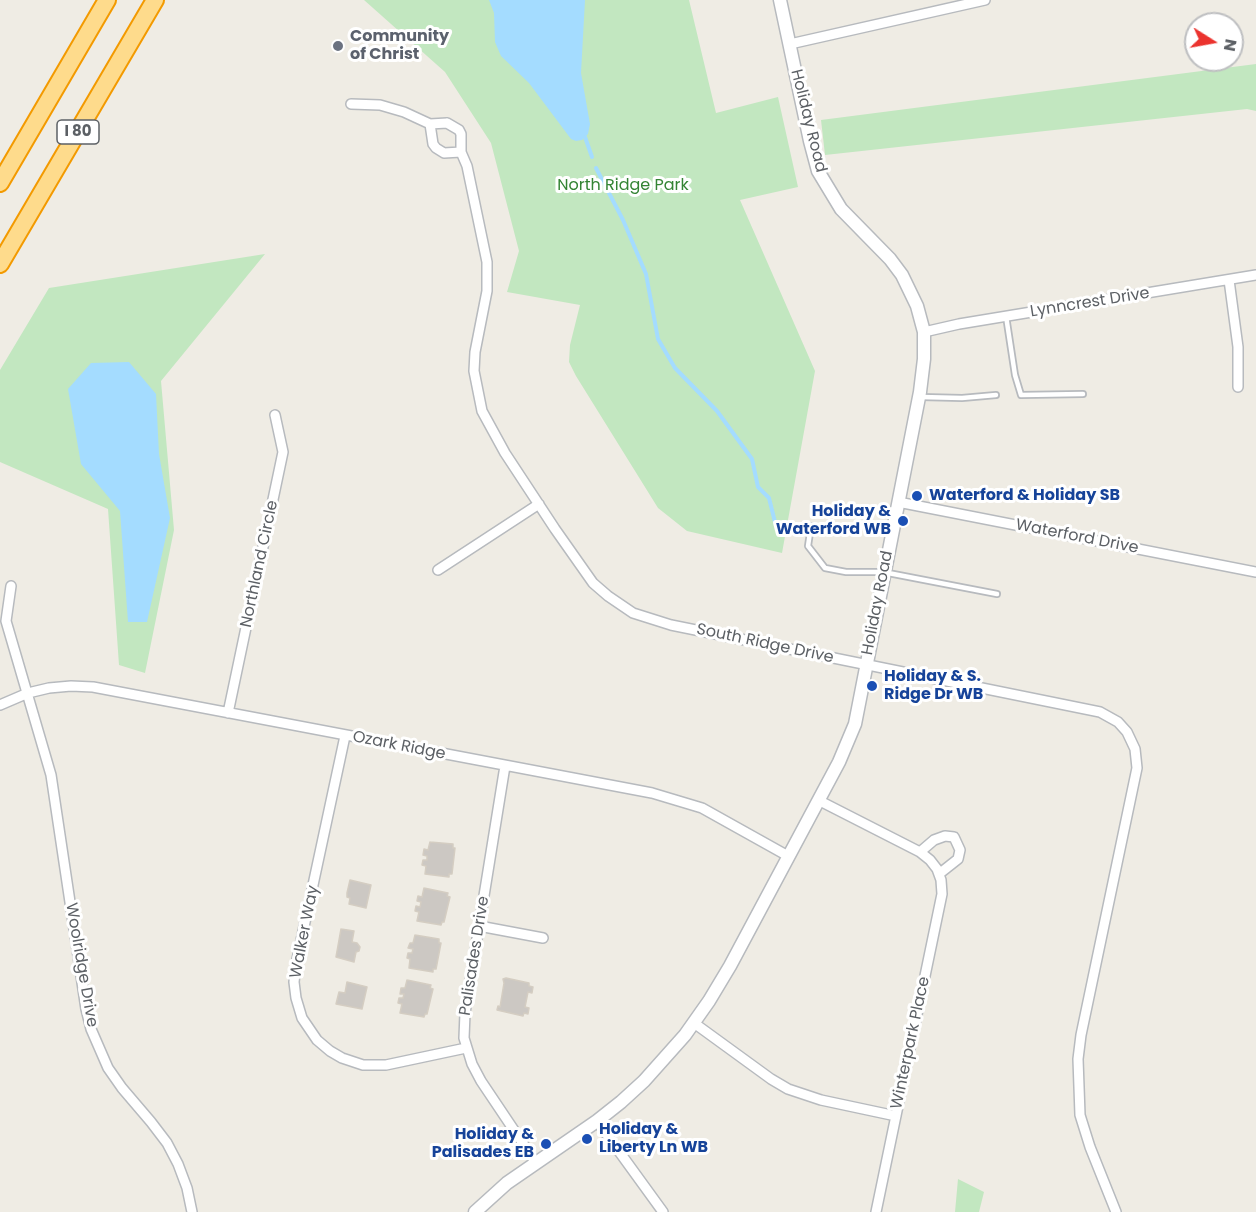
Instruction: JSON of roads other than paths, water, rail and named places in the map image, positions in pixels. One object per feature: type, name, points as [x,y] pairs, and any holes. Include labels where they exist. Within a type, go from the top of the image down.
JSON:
[{"type":"highway","name":"I 80","points":[[0,183],[107,0]]},
{"type":"highway","name":"I 80","points":[[0,264],[155,0]]},
{"type":"street","name":"Holiday Road","points":[[475,1212],[507,1183],[597,1121],[644,1081],[694,1023],[730,966],[818,800],[855,724],[919,396],[924,358],[924,332],[917,306],[902,275],[890,259],[841,209],[818,171],[780,0]]},
{"type":"street","points":[[790,44],[985,0]]},
{"type":"street","name":"South Ridge Drive","points":[[351,104],[380,105],[430,124],[447,123],[455,126],[461,134],[461,152],[467,166],[487,262],[487,291],[475,352],[474,371],[478,397],[488,423],[539,504],[593,583],[608,596],[633,613],[671,625],[1100,712],[1118,722],[1132,741],[1137,768],[1081,1035],[1078,1059],[1080,1115],[1116,1212]]},
{"type":"street","points":[[430,124],[432,140],[436,148],[444,153],[461,152]]},
{"type":"street","name":"Lynncrest Drive","points":[[924,332],[1006,316],[1256,275]]},
{"type":"street","points":[[1229,280],[1238,347],[1238,387]]},
{"type":"street","name":"Northland Circle","points":[[228,713],[283,452],[275,415]]},
{"type":"street","name":"Waterford Drive","points":[[898,502],[1256,572]]},
{"type":"street","points":[[438,570],[539,504]]},
{"type":"street","name":"Woolridge Drive","points":[[11,586],[6,621],[51,775],[86,1009],[91,1029],[102,1056],[117,1081],[167,1143],[187,1188],[192,1212]]},
{"type":"street","name":"Ozark Ridge","points":[[0,705],[28,693],[71,686],[93,687],[651,792],[702,808],[788,855]]},
{"type":"street","name":"Walker Way","points":[[345,736],[296,964],[294,982],[302,1018],[317,1040],[330,1051],[363,1065],[386,1065],[466,1048]]},
{"type":"street","name":"Palisades Drive","points":[[505,766],[465,1013],[466,1048],[481,1082],[536,1163]]},
{"type":"street","points":[[818,800],[920,852],[930,860],[939,874],[958,859],[960,850],[954,837],[945,836],[934,840],[920,852]]},
{"type":"street","name":"Winterpark Place","points":[[876,1212],[942,894],[939,874]]},
{"type":"street","points":[[479,926],[543,938]]},
{"type":"street","points":[[694,1023],[788,1089],[821,1100],[896,1116]]},
{"type":"street","points":[[597,1121],[663,1212]]},
{"type":"lane","points":[[1006,316],[1015,375],[1021,395],[1083,394]]},
{"type":"lane","points":[[919,396],[962,398],[996,395]]},
{"type":"lane","points":[[811,526],[808,546],[825,568],[846,572],[883,572],[997,594]]},
{"type":"water","points":[[489,0],[585,0],[581,73],[590,124],[588,134],[582,140],[571,139],[529,83],[501,56],[495,42],[494,13]]},
{"type":"water","points":[[129,362],[156,394],[159,454],[170,518],[147,622],[128,622],[120,511],[81,464],[68,389],[91,363]]},
{"type":"waterway","points":[[585,137],[592,157]]},
{"type":"waterway","points":[[596,168],[623,220],[646,274],[658,339],[675,368],[717,411],[752,459],[758,487],[769,498],[775,522]]},
{"type":"place","name":"Community of Christ","points":[[338,46]]},
{"type":"place","name":"Waterford & Holiday SB","points":[[917,496]]},
{"type":"place","name":"Holiday & Waterford WB","points":[[903,521]]},
{"type":"place","name":"Holiday & S. Ridge Dr WB","points":[[872,686]]},
{"type":"place","name":"Holiday & Liberty Ln WB","points":[[587,1139]]},
{"type":"place","name":"Holiday & Palisades EB","points":[[546,1144]]},
{"type":"park label","name":"North Ridge Park","points":[[623,186]]}]
